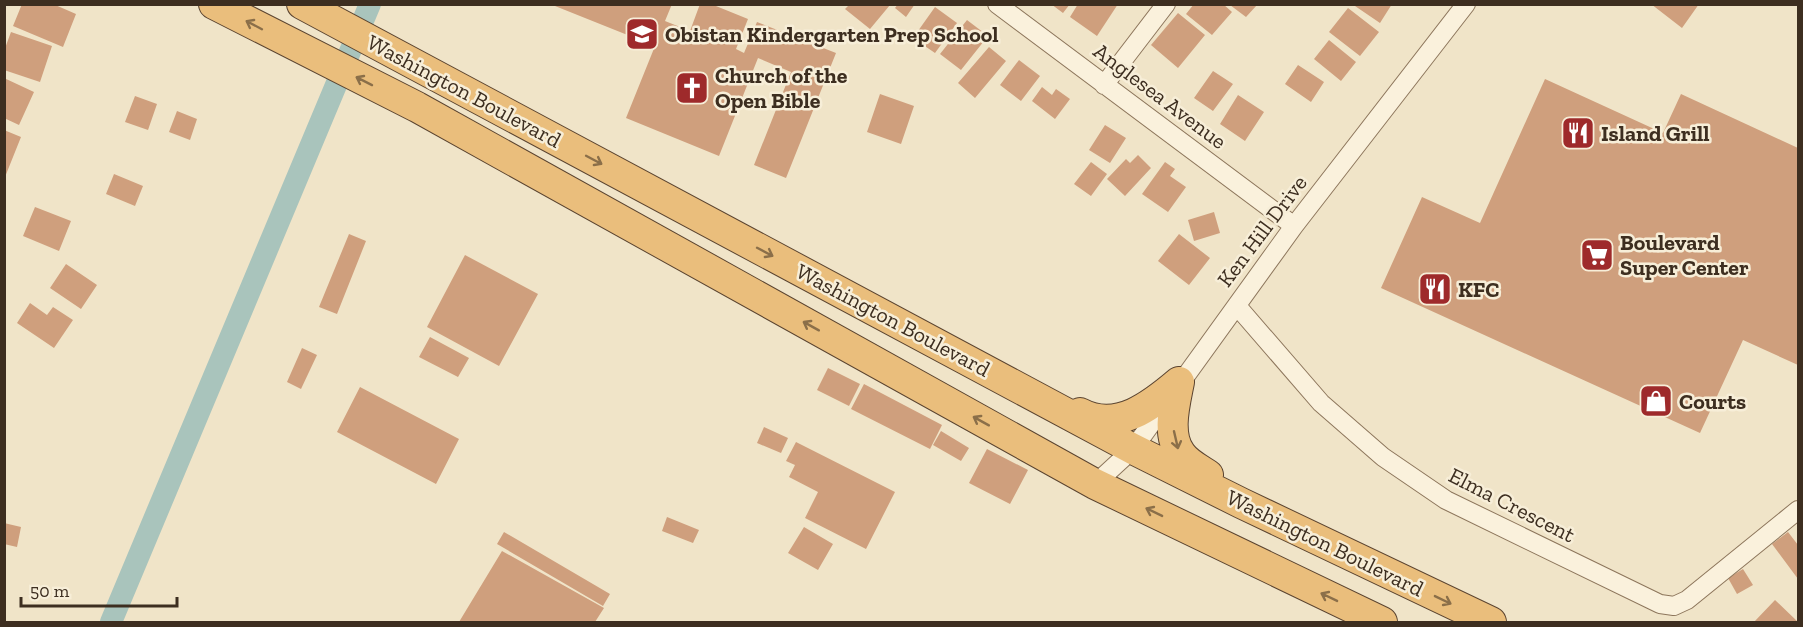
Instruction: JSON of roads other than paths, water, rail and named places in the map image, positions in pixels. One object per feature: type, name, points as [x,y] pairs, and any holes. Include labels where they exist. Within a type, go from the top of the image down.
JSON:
[{"type":"highway","name":"Washington Boulevard","points":[[214,4],[417,107],[1095,484],[1382,622]]},
{"type":"highway","name":"Washington Boulevard","points":[[306,7],[1133,449],[1491,622]]},
{"type":"highway","points":[[1021,389],[1053,398],[1086,416],[1103,420],[1120,419],[1142,410],[1179,382]]},
{"type":"highway","points":[[1179,382],[1173,417],[1174,439],[1180,453],[1241,503]]},
{"type":"street","name":"Anglesea Avenue","points":[[997,4],[1294,226]]},
{"type":"street","points":[[1104,85],[1166,4]]},
{"type":"street","name":"Ken Hill Drive","points":[[1095,484],[1133,449],[1179,382],[1294,226],[1466,4]]},
{"type":"street","name":"Elma Crescent","points":[[1237,306],[1321,403],[1383,457],[1446,500],[1660,604],[1674,606],[1687,600],[1798,510]]},
{"type":"waterway","points":[[111,622],[370,4]]},
{"type":"place","name":"Obistan Kindergarten Prep School","points":[[642,34]]},
{"type":"place","name":"Church of the Open Bible","points":[[692,88]]},
{"type":"place","name":"Island Grill","points":[[1578,133]]},
{"type":"place","name":"Boulevard Super Center","points":[[1597,255]]},
{"type":"place","name":"KFC","points":[[1435,289]]},
{"type":"place","name":"Courts","points":[[1656,401]]}]
